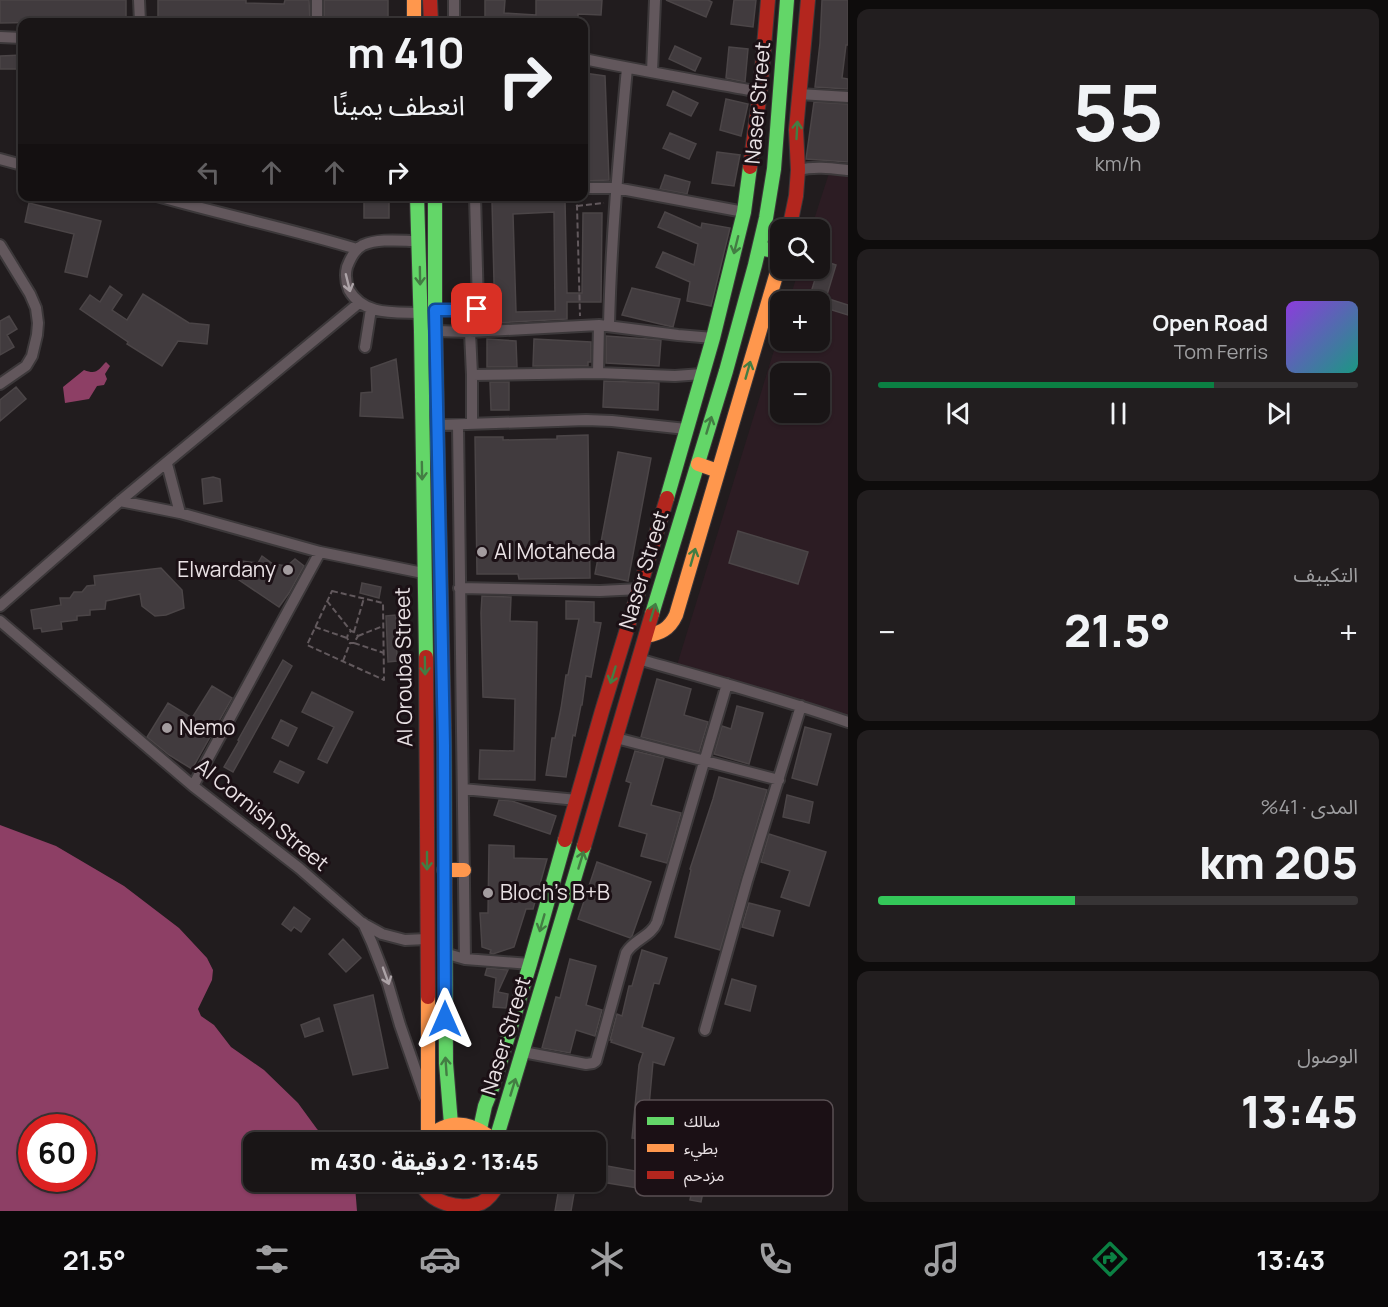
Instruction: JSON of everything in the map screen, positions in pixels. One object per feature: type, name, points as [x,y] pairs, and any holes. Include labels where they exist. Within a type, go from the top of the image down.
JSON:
[{"type":"main road","points":[[414,0],[414,18]]},
{"type":"main road","points":[[430,0],[431,18]]},
{"type":"main road","points":[[791,219],[798,170],[796,145],[799,94],[808,0]]},
{"type":"main road","points":[[767,2],[776,10],[787,4]]},
{"type":"main road","name":"Naser Street","points":[[480,1129],[713,338],[744,213],[760,92],[767,2]]},
{"type":"main road","name":"Naser Street","points":[[498,1132],[698,464],[759,248],[774,169],[787,4]]},
{"type":"main road","name":"Al Orouba Street","points":[[417,201],[426,688],[426,1132]]},
{"type":"main road","name":"Al Orouba Street","points":[[435,201],[444,953],[446,1063],[450,1124]]},
{"type":"main road","points":[[759,248],[770,250]]},
{"type":"main road","points":[[646,636],[662,633],[674,620],[775,279]]},
{"type":"main road","points":[[698,464],[718,471]]},
{"type":"main road","points":[[426,688],[442,687]]},
{"type":"main road","points":[[585,769],[605,775]]},
{"type":"main road","points":[[444,870],[464,870]]},
{"type":"main road","points":[[435,1132],[450,1124],[467,1124],[483,1132]]},
{"type":"main road","points":[[422,1192],[426,1211]]},
{"type":"main road","points":[[426,1192],[442,1206],[456,1209],[476,1206],[492,1192]]},
{"type":"main road","points":[[489,1211],[495,1192]]},
{"type":"street","points":[[139,0],[140,18]]},
{"type":"street","points":[[317,0],[317,18]]},
{"type":"street","points":[[454,0],[454,18]]},
{"type":"street","points":[[652,72],[655,0]]},
{"type":"street","points":[[0,37],[18,38]]},
{"type":"street","points":[[588,60],[760,92]]},
{"type":"street","points":[[598,373],[627,68]]},
{"type":"street","points":[[799,94],[848,97]]},
{"type":"street","points":[[0,159],[18,164]]},
{"type":"street","points":[[798,170],[812,167],[848,170]]},
{"type":"street","points":[[588,188],[616,188],[744,213]]},
{"type":"street","points":[[175,201],[357,249]]},
{"type":"street","points":[[435,310],[475,310],[477,308],[475,201]]},
{"type":"street","points":[[419,241],[377,241],[365,244],[357,249],[348,264],[346,283],[359,303],[371,309],[385,312],[420,313]]},
{"type":"street","points":[[0,245],[30,294],[36,308],[38,323],[32,356],[26,366],[0,384]]},
{"type":"street","points":[[0,606],[120,501],[359,303]]},
{"type":"street","points":[[365,347],[371,309]]},
{"type":"street","points":[[436,331],[470,332],[604,325],[713,338]]},
{"type":"street","points":[[470,332],[472,424]]},
{"type":"street","points":[[472,375],[598,373],[675,376],[702,374]]},
{"type":"street","points":[[438,425],[586,420],[686,429]]},
{"type":"street","points":[[458,425],[465,959]]},
{"type":"street","points":[[166,464],[180,513]]},
{"type":"street","points":[[120,501],[180,513],[320,552],[423,573]]},
{"type":"street","points":[[193,786],[320,552]]},
{"type":"street","points":[[459,588],[640,590]]},
{"type":"street","name":"Al Cornish Street","points":[[0,621],[193,786],[299,868],[362,923],[382,934],[405,940],[427,939]]},
{"type":"street","points":[[638,659],[801,706],[848,722]]},
{"type":"street","points":[[523,1052],[586,1064],[596,1060],[626,953],[631,946],[652,931],[657,922],[727,684]]},
{"type":"street","points":[[705,1030],[747,881],[801,706]]},
{"type":"street","points":[[616,738],[779,780]]},
{"type":"street","points":[[463,789],[577,800]]},
{"type":"street","name":"Al Cornish Street","points":[[362,923],[385,973],[413,1065],[428,1104]]},
{"type":"street","points":[[444,953],[465,959],[530,964]]},
{"type":"path","points":[[576,201],[580,325]]},
{"type":"path","points":[[577,206],[615,201]]},
{"type":"path","points":[[332,591],[383,603],[384,680],[307,645],[327,601],[332,591]]},
{"type":"path","points":[[346,638],[353,632],[364,598]]},
{"type":"path","points":[[327,601],[358,636]]},
{"type":"path","points":[[343,661],[358,636],[383,626]]},
{"type":"path","points":[[315,627],[346,638],[352,643],[384,653]]},
{"type":"shaded area","points":[[830,170],[848,176],[848,718],[677,665],[770,363],[770,423],[830,423],[830,363],[770,363],[774,351],[830,351],[830,291],[792,291],[796,279],[830,279],[830,219],[814,219]]},
{"type":"shaded area","points":[[106,362],[110,366],[105,374],[107,379],[104,385],[97,386],[89,399],[65,403],[63,387],[84,370],[95,372]]},
{"type":"shaded area","points":[[0,825],[56,846],[124,886],[179,928],[207,958],[213,970],[212,980],[198,1009],[201,1016],[214,1025],[231,1047],[264,1070],[298,1103],[320,1132],[243,1132],[243,1192],[355,1192],[357,1211],[0,1211]]},
{"type":"building","points":[[0,0],[126,0],[126,18],[18,18],[18,23],[0,23]]},
{"type":"building","points":[[158,0],[246,0],[246,3],[284,4],[285,0],[309,0],[310,18],[158,18]]},
{"type":"building","points":[[324,0],[388,0],[388,18],[324,18]]},
{"type":"building","points":[[485,0],[505,0],[504,13],[536,15],[536,0],[602,0],[601,15],[578,14],[578,18],[485,18]]},
{"type":"building","points":[[666,0],[708,0],[712,2],[706,17]]},
{"type":"building","points":[[734,0],[756,0],[753,27],[731,24]]},
{"type":"building","points":[[822,0],[848,0],[848,45],[846,45],[842,78],[848,79],[848,89],[815,87]]},
{"type":"building","points":[[675,46],[701,58],[695,71],[669,59]]},
{"type":"building","points":[[729,47],[748,49],[745,82],[726,78]]},
{"type":"building","points":[[18,55],[18,69],[0,69],[0,56]]},
{"type":"building","points":[[588,74],[605,76],[609,180],[588,181]]},
{"type":"building","points":[[673,91],[698,103],[691,116],[667,105]]},
{"type":"building","points":[[726,99],[748,104],[741,136],[720,130]]},
{"type":"building","points":[[814,102],[848,104],[848,162],[806,159]]},
{"type":"building","points":[[670,133],[696,144],[689,159],[663,148]]},
{"type":"building","points":[[717,152],[740,155],[734,186],[712,183]]},
{"type":"building","points":[[665,175],[690,182],[687,194],[660,189]]},
{"type":"building","points":[[364,201],[389,201],[389,218],[364,218]]},
{"type":"building","points":[[492,201],[565,201],[567,293],[582,293],[583,213],[602,213],[601,302],[567,302],[567,319],[495,323]],"holes":[[[554,212],[555,311],[516,312],[513,214]]]},
{"type":"building","points":[[29,203],[101,221],[87,277],[65,272],[74,234],[25,222]]},
{"type":"building","points":[[665,212],[701,228],[702,223],[730,228],[711,306],[687,301],[690,282],[656,267],[663,252],[694,265],[698,244],[658,227]]},
{"type":"building","points":[[830,263],[836,265],[828,291],[811,291],[815,279],[830,279]]},
{"type":"building","points":[[110,286],[122,295],[112,310],[127,320],[143,294],[189,323],[209,325],[207,344],[178,341],[162,366],[127,344],[128,342],[80,309],[90,295],[100,302]]},
{"type":"building","points":[[632,288],[680,299],[673,327],[622,315]]},
{"type":"building","points":[[830,299],[848,305],[848,315],[830,309]]},
{"type":"building","points":[[9,316],[17,329],[7,335],[14,347],[0,355],[0,321]]},
{"type":"building","points":[[606,336],[661,340],[659,366],[606,363]]},
{"type":"building","points":[[487,339],[516,341],[517,367],[487,367]]},
{"type":"building","points":[[534,339],[591,342],[591,362],[588,362],[588,366],[533,366]]},
{"type":"building","points":[[396,359],[403,418],[360,416],[361,393],[372,392],[371,368]]},
{"type":"building","points":[[604,381],[659,383],[658,410],[603,407]]},
{"type":"building","points":[[490,382],[509,382],[509,410],[491,410]]},
{"type":"building","points":[[16,387],[26,399],[0,421],[0,400]]},
{"type":"building","points":[[588,435],[590,578],[519,579],[518,574],[477,574],[475,437],[503,437],[503,440],[557,439],[557,436]]},
{"type":"building","points":[[618,452],[651,458],[628,581],[595,574]]},
{"type":"building","points":[[213,477],[220,479],[222,501],[204,504],[202,479]]},
{"type":"building","points":[[738,531],[808,552],[798,584],[729,563]]},
{"type":"building","points":[[262,556],[273,564],[287,566],[295,559],[304,566],[279,607],[239,580],[243,577],[237,568],[241,561],[258,563]]},
{"type":"building","points":[[161,568],[182,590],[184,608],[166,615],[155,616],[142,606],[140,594],[106,601],[105,609],[90,610],[90,615],[77,616],[77,620],[61,622],[62,629],[42,632],[41,628],[34,629],[31,610],[61,605],[60,598],[70,598],[74,592],[82,592],[87,586],[95,585],[94,576]]},
{"type":"building","points":[[362,583],[381,587],[379,598],[360,593]]},
{"type":"building","points":[[482,596],[511,597],[510,621],[537,622],[535,780],[479,779],[480,750],[514,751],[515,699],[483,697]]},
{"type":"building","points":[[566,601],[594,602],[594,622],[601,623],[591,677],[586,676],[566,777],[546,775],[579,619],[566,619]]},
{"type":"building","points":[[396,615],[397,661],[388,662],[386,616]]},
{"type":"building","points":[[283,660],[292,666],[233,772],[224,767]]},
{"type":"building","points":[[657,679],[691,689],[684,715],[708,722],[699,752],[641,737]]},
{"type":"building","points":[[212,686],[232,698],[192,769],[169,755],[147,737],[168,703],[192,718]]},
{"type":"building","points":[[312,692],[353,712],[327,763],[318,759],[334,727],[302,712]]},
{"type":"building","points":[[737,706],[763,713],[749,764],[714,754],[722,726],[731,729]]},
{"type":"building","points":[[281,720],[297,728],[288,746],[272,738]]},
{"type":"building","points":[[805,727],[831,734],[817,785],[792,778]]},
{"type":"building","points":[[635,751],[664,758],[651,805],[681,813],[667,863],[641,856],[647,834],[619,826],[631,783],[626,781]]},
{"type":"building","points":[[280,761],[304,772],[298,783],[274,772]]},
{"type":"building","points":[[719,777],[767,790],[720,950],[675,937],[690,869]]},
{"type":"building","points":[[787,795],[813,802],[809,823],[783,817]]},
{"type":"building","points":[[499,800],[512,801],[556,816],[550,834],[494,815]]},
{"type":"building","points":[[769,834],[826,852],[809,906],[781,897],[790,871],[761,862]]},
{"type":"building","points":[[489,845],[514,846],[514,858],[547,859],[533,909],[526,909],[514,947],[493,954],[490,953],[491,950],[482,947],[480,913],[488,913]]},
{"type":"building","points":[[597,862],[651,882],[630,938],[578,919]]},
{"type":"building","points":[[749,903],[780,911],[773,936],[742,927]]},
{"type":"building","points":[[294,907],[310,919],[301,932],[294,927],[291,931],[282,924]]},
{"type":"building","points":[[343,939],[361,958],[346,972],[329,954]]},
{"type":"building","points":[[642,950],[667,958],[659,984],[654,983],[642,1027],[674,1038],[664,1065],[653,1062],[650,1100],[636,1100],[639,1065],[643,1053],[610,1040],[617,1014],[622,1016],[629,986],[632,986]]},
{"type":"building","points":[[570,959],[596,966],[586,1005],[602,1010],[595,1036],[576,1030],[570,1053],[542,1048],[556,997],[560,998]]},
{"type":"building","points":[[487,968],[508,970],[498,992],[508,994],[506,1008],[493,1007],[496,978],[485,975]]},
{"type":"building","points":[[732,979],[756,986],[750,1011],[725,1004]]},
{"type":"building","points":[[373,995],[388,1068],[353,1075],[334,1005]]},
{"type":"building","points":[[319,1018],[323,1031],[305,1037],[301,1025]]},
{"type":"building","points":[[635,1107],[635,1138],[632,1138]]},
{"type":"building","points":[[606,1166],[635,1171],[635,1188],[606,1183]]},
{"type":"building","points":[[558,1192],[574,1192],[571,1211],[555,1211]]},
{"type":"building","points":[[691,1196],[702,1196],[701,1202],[690,1200]]},
{"type":"traffic: fast","points":[[652,614],[726,371],[766,218],[774,169],[787,0]]},
{"type":"traffic: fast","points":[[667,498],[713,338],[744,212],[750,167]]},
{"type":"traffic: fast","points":[[417,201],[426,657]]},
{"type":"traffic: fast","points":[[435,201],[438,469]]},
{"type":"traffic: fast","points":[[759,248],[770,250]]},
{"type":"traffic: fast","points":[[444,726],[446,1063],[451,1124]]},
{"type":"traffic: fast","points":[[480,1129],[565,840]]},
{"type":"traffic: fast","points":[[498,1132],[584,846]]},
{"type":"traffic: slow","points":[[414,0],[414,18]]},
{"type":"traffic: slow","points":[[646,636],[664,630],[676,615],[775,279]]},
{"type":"traffic: slow","points":[[698,464],[718,471]]},
{"type":"traffic: slow","points":[[444,870],[464,870]]},
{"type":"traffic: slow","points":[[428,997],[428,1132]]},
{"type":"traffic: slow","points":[[436,1132],[446,1126],[454,1125],[470,1126],[482,1132]]},
{"type":"traffic: jam","points":[[430,0],[431,18]]},
{"type":"traffic: jam","points":[[750,167],[760,92],[768,0]]},
{"type":"traffic: jam","points":[[791,219],[798,170],[796,130],[808,0]]},
{"type":"traffic: jam","points":[[438,469],[444,726]]},
{"type":"traffic: jam","points":[[565,840],[667,498]]},
{"type":"traffic: jam","points":[[584,846],[652,614]]},
{"type":"traffic: jam","points":[[426,657],[428,997]]},
{"type":"traffic: jam","points":[[428,1192],[438,1200],[463,1206],[481,1203],[493,1192]]},
{"type":"place","name":"Al Motaheda","points":[[482,552]]},
{"type":"place","name":"Elwardany","points":[[288,570]]},
{"type":"place","name":"Nemo","points":[[167,728]]},
{"type":"place","name":"Bloch's B+B","points":[[488,893]]},
{"type":"route","points":[[445,1019],[444,745],[435,310],[477,309]]}]
